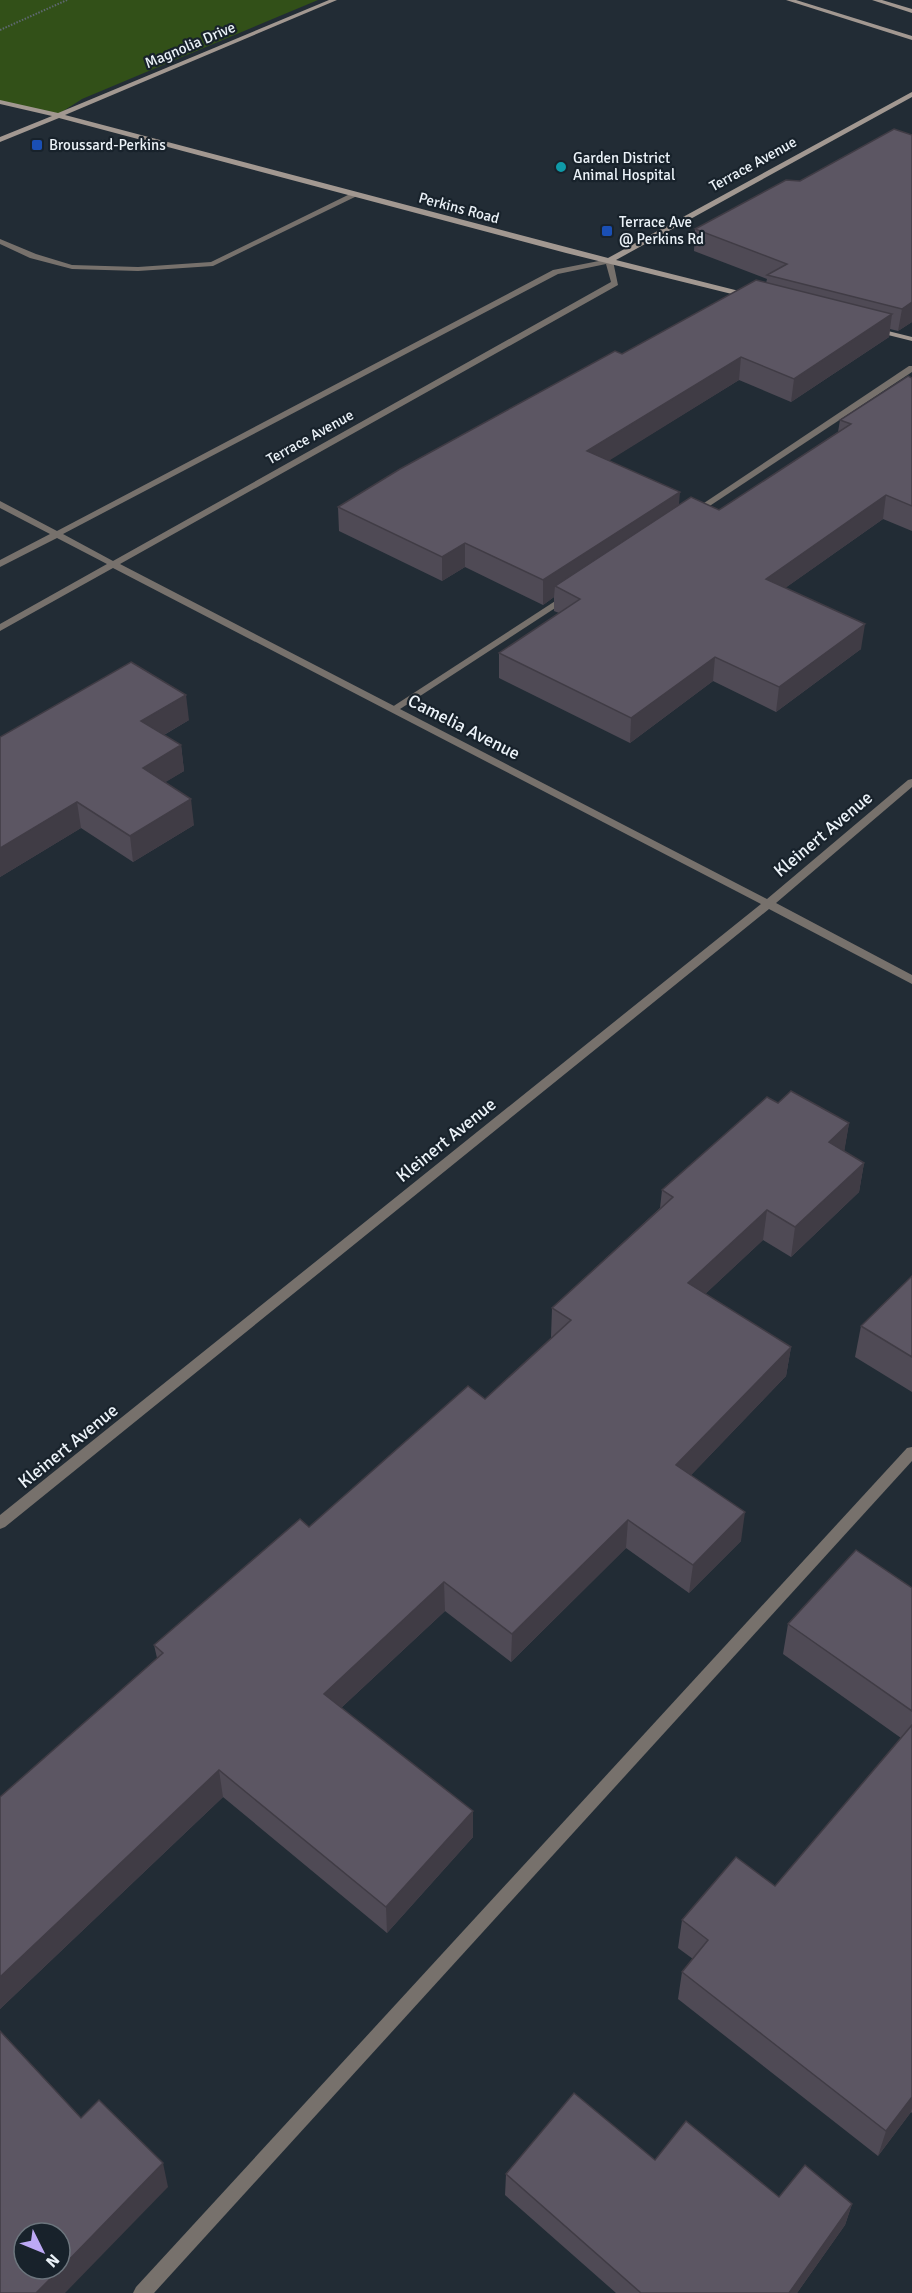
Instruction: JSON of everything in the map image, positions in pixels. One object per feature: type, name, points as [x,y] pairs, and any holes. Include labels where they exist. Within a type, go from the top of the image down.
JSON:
[{"type":"street","name":"Magnolia Drive","points":[[0,140],[334,0]]},
{"type":"street","points":[[789,0],[912,38]]},
{"type":"street","points":[[875,0],[912,11]]},
{"type":"street","name":"Terrace Avenue","points":[[0,564],[556,272],[609,261],[912,94]]},
{"type":"street","name":"Perkins Road","points":[[0,102],[754,298]]},
{"type":"street","points":[[0,241],[33,256],[72,267],[138,269],[213,264],[355,195]]},
{"type":"street","name":"Terrace Avenue","points":[[0,628],[615,283],[609,261]]},
{"type":"street","points":[[867,327],[912,339]]},
{"type":"street","points":[[685,518],[912,368]]},
{"type":"street","name":"Camelia Avenue","points":[[0,504],[769,903],[912,980]]},
{"type":"street","points":[[394,709],[575,590]]},
{"type":"street","name":"Kleinert Avenue","points":[[0,1523],[769,903],[912,782]]},
{"type":"street","points":[[142,2293],[912,1452]]},
{"type":"path","points":[[0,30],[67,0]]},
{"type":"green space","points":[[0,0],[318,0],[82,99],[57,115],[0,102]]},
{"type":"building","points":[[894,129],[912,135],[912,302],[902,309],[767,275],[787,264],[695,229],[786,180],[800,181]]},
{"type":"building","points":[[756,280],[892,314],[794,379],[741,357],[587,451],[680,492],[543,580],[465,543],[442,557],[338,507],[400,469],[615,351],[622,354]]},
{"type":"building","points":[[908,376],[912,378],[912,506],[886,495],[766,579],[865,624],[779,687],[715,657],[631,718],[499,653],[580,599],[555,586],[691,497],[719,510],[851,424],[840,420]]},
{"type":"building","points":[[131,662],[186,695],[141,721],[181,745],[143,768],[191,799],[130,836],[77,802],[0,848],[0,737]]},
{"type":"building","points":[[791,1091],[849,1123],[829,1142],[864,1163],[795,1227],[767,1210],[688,1283],[791,1347],[676,1465],[745,1512],[693,1565],[628,1520],[512,1634],[444,1582],[324,1694],[473,1811],[386,1907],[219,1770],[0,1977],[0,1797],[163,1653],[154,1645],[300,1519],[309,1527],[468,1386],[485,1399],[571,1320],[552,1308],[673,1197],[662,1190],[767,1097],[778,1103]]},
{"type":"building","points":[[912,1276],[912,1357],[861,1326]]},
{"type":"building","points":[[856,1550],[912,1588],[912,1711],[788,1624]]},
{"type":"building","points":[[912,1725],[912,2097],[886,2131],[682,1972],[708,1940],[682,1920],[736,1857],[775,1886]]},
{"type":"building","points":[[0,2031],[81,2118],[99,2100],[163,2163],[72,2257],[72,2221],[12,2221],[12,2281],[48,2281],[36,2293],[0,2293]]},
{"type":"building","points":[[574,2093],[655,2160],[686,2121],[779,2197],[805,2165],[852,2204],[789,2293],[641,2293],[506,2174]]},
{"type":"place","name":"Broussard-Perkins","points":[[37,145]]},
{"type":"place","name":"Garden District Animal Hospital","points":[[561,167]]},
{"type":"place","name":"Terrace Ave @ Perkins Rd","points":[[607,231]]}]
